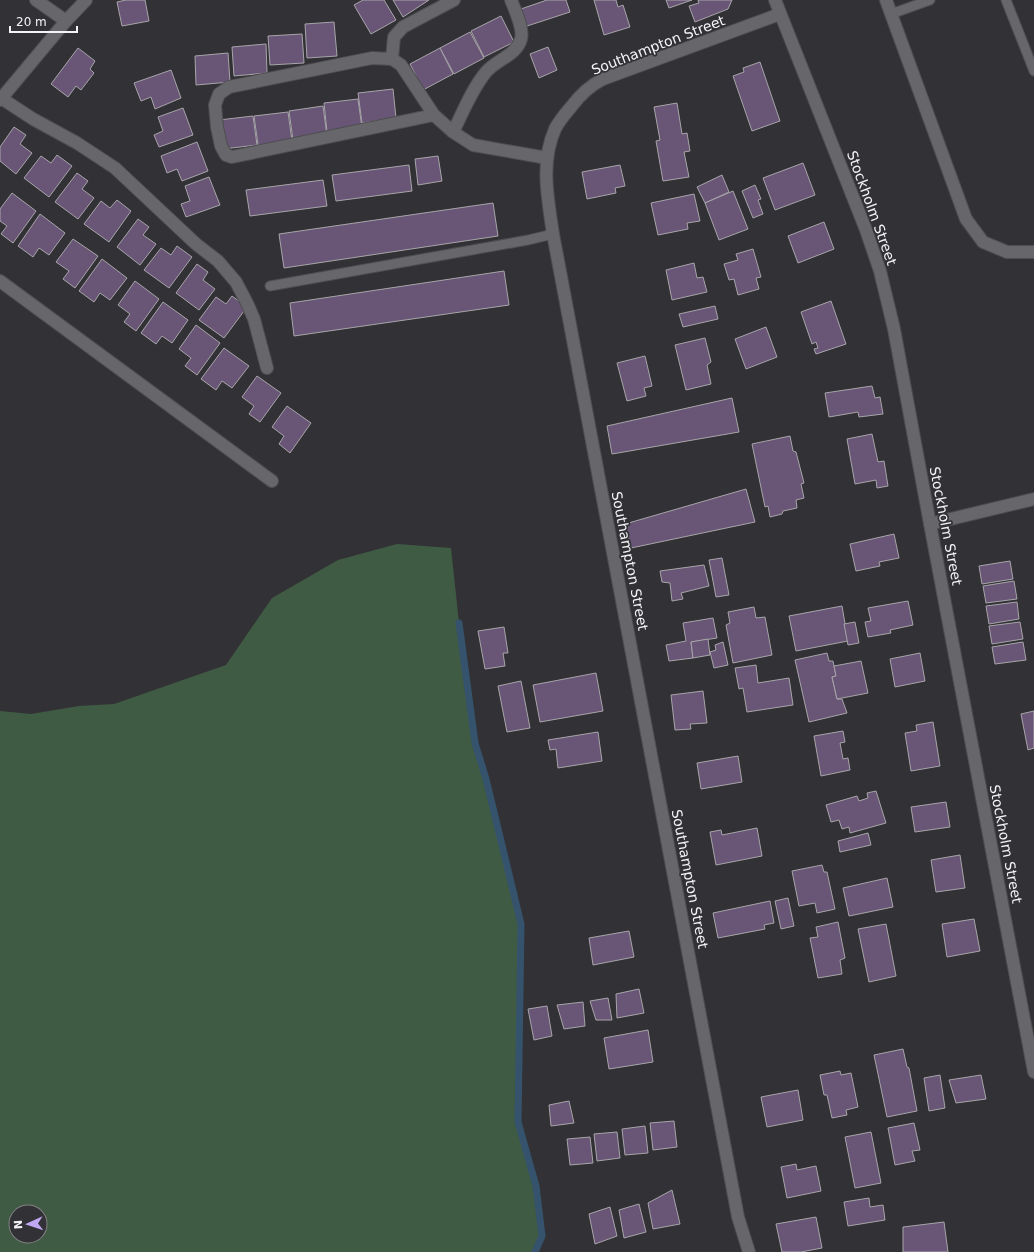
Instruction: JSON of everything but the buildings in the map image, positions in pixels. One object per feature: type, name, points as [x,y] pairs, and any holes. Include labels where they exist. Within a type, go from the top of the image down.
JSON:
[{"type":"street","points":[[36,0],[66,21]]},
{"type":"street","points":[[86,0],[66,21],[1,99],[33,119],[77,143],[115,168],[184,233],[218,261],[236,282],[247,303],[254,319],[267,368]]},
{"type":"street","points":[[392,59],[394,37],[403,27],[454,0]]},
{"type":"street","points":[[453,132],[474,92],[487,72],[518,46],[522,37],[520,26],[511,0]]},
{"type":"street","name":"Stockholm Street","points":[[775,0],[866,230],[880,271],[894,329],[1034,1072]]},
{"type":"street","points":[[886,0],[966,219],[983,242],[1007,252],[1034,252]]},
{"type":"street","name":"Southampton Street","points":[[749,1252],[738,1217],[553,234],[546,175],[547,158],[555,129],[578,97],[594,84],[780,14]]},
{"type":"street","points":[[434,115],[232,156],[226,155],[220,146],[215,105],[219,94],[229,87],[372,58],[392,59],[401,65],[434,115],[453,132],[473,144],[547,158]]},
{"type":"street","points":[[0,280],[272,481]]},
{"type":"street","points":[[930,524],[1034,500]]},
{"type":"lane","points":[[891,14],[930,0]]},
{"type":"lane","points":[[1006,0],[1034,71]]},
{"type":"lane","points":[[270,286],[528,240],[553,234]]},
{"type":"green space","points":[[397,544],[451,548],[459,623],[475,743],[486,779],[521,924],[518,1122],[536,1186],[542,1236],[535,1252],[0,1252],[0,711],[31,714],[79,706],[114,704],[226,665],[272,598],[338,560]]},
{"type":"waterway","points":[[459,623],[475,743],[486,779],[521,924],[518,1122],[536,1186],[542,1236],[535,1252]]}]
